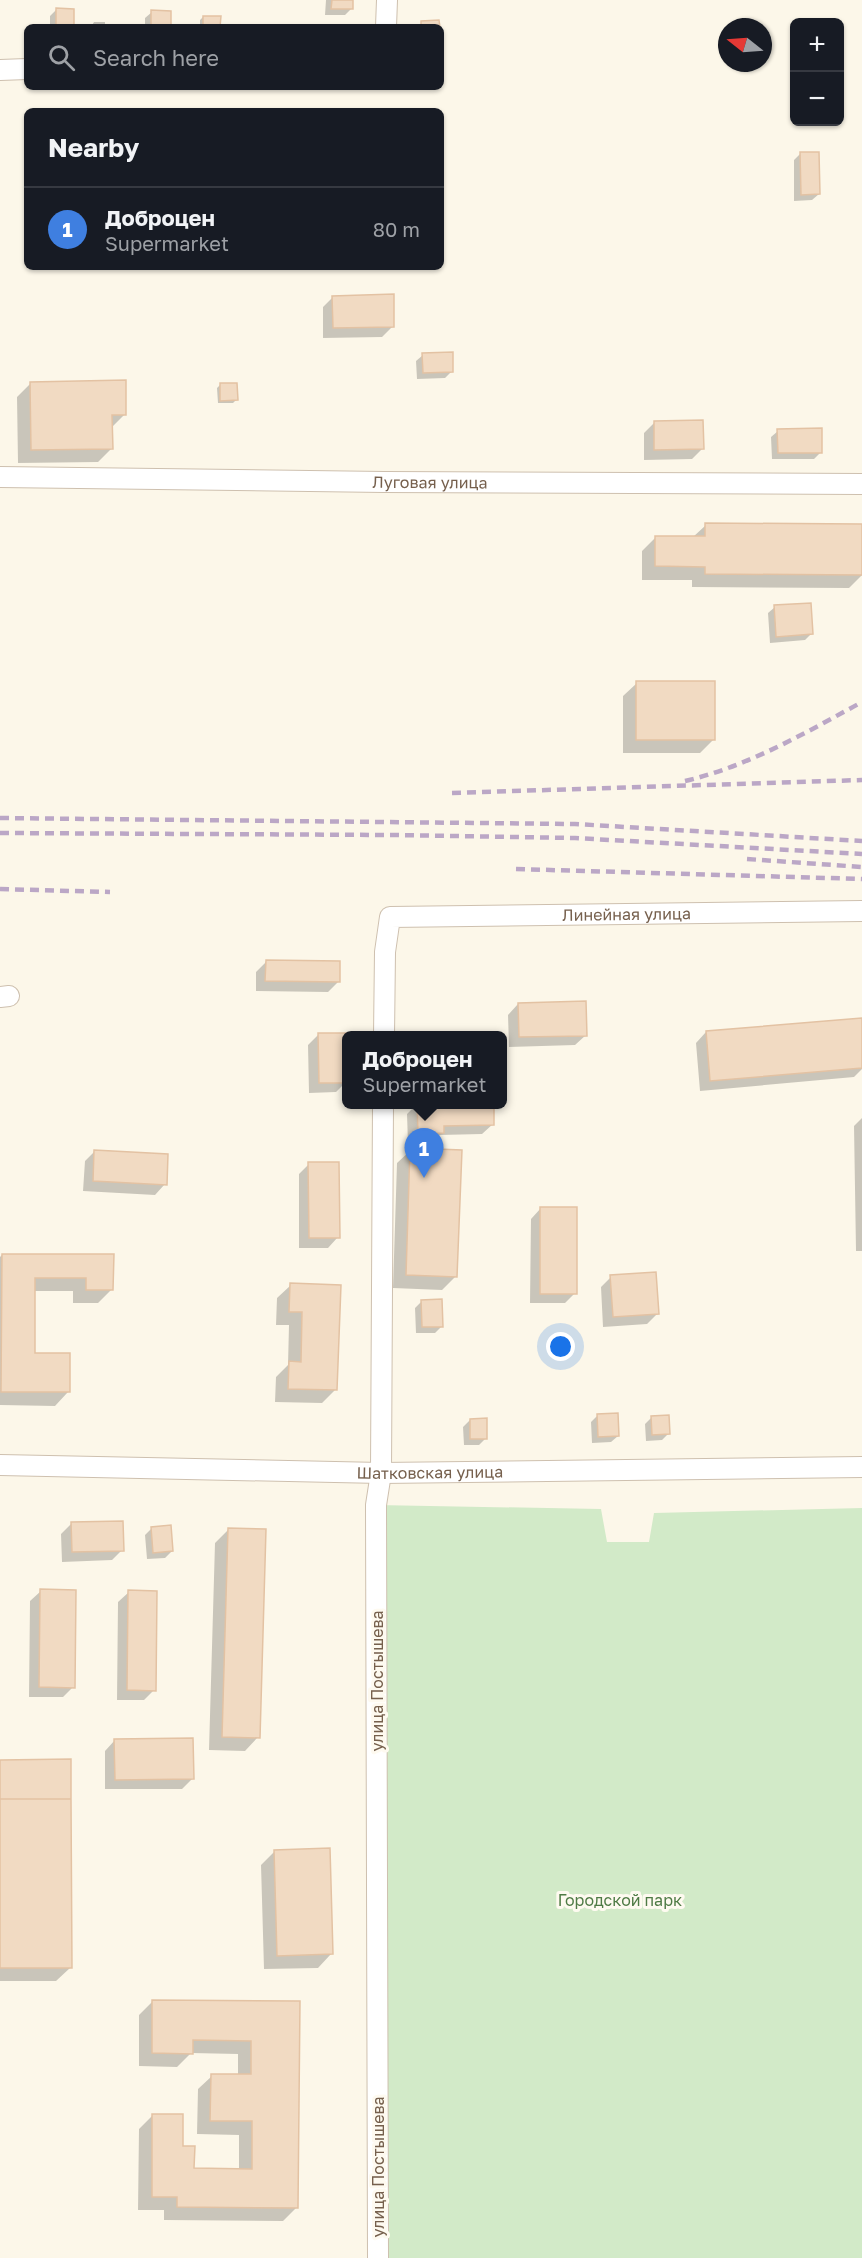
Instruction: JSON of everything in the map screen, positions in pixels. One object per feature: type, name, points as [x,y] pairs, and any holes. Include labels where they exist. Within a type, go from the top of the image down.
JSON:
[{"type":"street","points":[[386,24],[387,0]]},
{"type":"street","points":[[0,70],[24,69]]},
{"type":"street","name":"Луговая улица","points":[[0,477],[384,483],[862,484]]},
{"type":"street","name":"Линейная улица","points":[[384,1031],[385,952],[390,917],[862,911]]},
{"type":"street","name":"улица Постышева","points":[[378,2258],[376,1505],[381,1473],[383,1109]]},
{"type":"street","name":"Шатковская улица","points":[[0,1466],[381,1473],[862,1467]]},
{"type":"green space","name":"Городской парк","points":[[376,1505],[601,1509],[607,1542],[649,1542],[654,1513],[862,1508],[862,2258],[378,2258]]},
{"type":"building","points":[[332,0],[353,0],[353,9],[331,9]]},
{"type":"building","points":[[56,8],[74,9],[74,24],[56,24]]},
{"type":"building","points":[[151,10],[171,11],[171,24],[151,24]]},
{"type":"building","points":[[203,16],[221,16],[220,24],[203,24]]},
{"type":"building","points":[[439,20],[440,24],[421,24],[421,21]]},
{"type":"building","points":[[800,152],[819,152],[820,194],[801,195]]},
{"type":"building","points":[[394,294],[394,327],[333,328],[332,296]]},
{"type":"building","points":[[453,352],[453,372],[423,373],[422,353]]},
{"type":"building","points":[[126,380],[126,415],[112,415],[113,449],[31,450],[30,382]]},
{"type":"building","points":[[220,383],[237,383],[238,400],[220,401]]},
{"type":"building","points":[[703,420],[704,449],[654,450],[654,421]]},
{"type":"building","points":[[822,428],[822,453],[778,453],[777,429]]},
{"type":"building","points":[[705,523],[862,524],[862,575],[705,574],[705,567],[655,566],[655,536],[705,536]]},
{"type":"building","points":[[811,603],[813,634],[776,637],[774,605]]},
{"type":"building","points":[[636,681],[715,681],[715,740],[636,740]]},
{"type":"building","points":[[266,960],[340,961],[340,982],[265,981]]},
{"type":"building","points":[[586,1001],[587,1036],[519,1037],[518,1003]]},
{"type":"building","points":[[862,1018],[862,1068],[710,1081],[706,1031]]},
{"type":"building","points":[[318,1033],[342,1033],[342,1083],[319,1083]]},
{"type":"building","points":[[417,1109],[494,1109],[494,1125],[444,1126],[444,1133],[418,1134]]},
{"type":"building","points":[[410,1148],[462,1150],[457,1277],[406,1275]]},
{"type":"building","points":[[94,1150],[168,1154],[167,1185],[93,1181]]},
{"type":"building","points":[[308,1162],[339,1162],[340,1238],[309,1238]]},
{"type":"building","points":[[540,1207],[577,1207],[577,1294],[540,1294]]},
{"type":"building","points":[[2,1254],[114,1254],[113,1290],[86,1290],[86,1278],[35,1278],[35,1353],[70,1353],[70,1392],[1,1392]]},
{"type":"building","points":[[656,1272],[659,1314],[613,1317],[610,1275]]},
{"type":"building","points":[[290,1283],[341,1285],[337,1390],[288,1389],[289,1361],[301,1362],[302,1312],[289,1312]]},
{"type":"building","points":[[442,1299],[443,1327],[422,1327],[421,1300]]},
{"type":"building","points":[[618,1413],[619,1436],[598,1437],[597,1414]]},
{"type":"building","points":[[669,1415],[670,1434],[652,1435],[651,1416]]},
{"type":"building","points":[[487,1418],[487,1439],[470,1439],[470,1419]]},
{"type":"building","points":[[123,1521],[124,1551],[72,1552],[71,1522]]},
{"type":"building","points":[[171,1525],[173,1551],[153,1553],[151,1527]]},
{"type":"building","points":[[228,1528],[266,1529],[260,1738],[222,1737]]},
{"type":"building","points":[[40,1589],[76,1590],[75,1688],[39,1687]]},
{"type":"building","points":[[128,1590],[157,1591],[156,1691],[127,1690]]},
{"type":"building","points":[[193,1738],[194,1779],[115,1780],[114,1739]]},
{"type":"building","points":[[71,1759],[71,1799],[0,1799],[0,1760]]},
{"type":"building","points":[[0,1799],[71,1799],[72,1968],[0,1968]]},
{"type":"building","points":[[330,1848],[333,1954],[277,1956],[274,1850]]},
{"type":"building","points":[[152,2000],[300,2001],[298,2208],[177,2207],[177,2197],[152,2197],[152,2114],[183,2114],[183,2146],[195,2146],[194,2168],[252,2169],[252,2121],[210,2121],[211,2074],[251,2074],[251,2041],[193,2040],[193,2054],[152,2053]]},
{"type":"railway","points":[[685,781],[709,775],[754,758],[862,702]]},
{"type":"railway","points":[[452,793],[862,780]]},
{"type":"railway","points":[[0,818],[575,824],[862,841]]},
{"type":"railway","points":[[0,833],[575,838],[862,854]]},
{"type":"railway","points":[[747,859],[862,867]]},
{"type":"railway","points":[[516,869],[862,879]]},
{"type":"railway","points":[[0,889],[110,892]]},
{"type":"place","name":"Доброцен","points":[[424,1178]]}]
